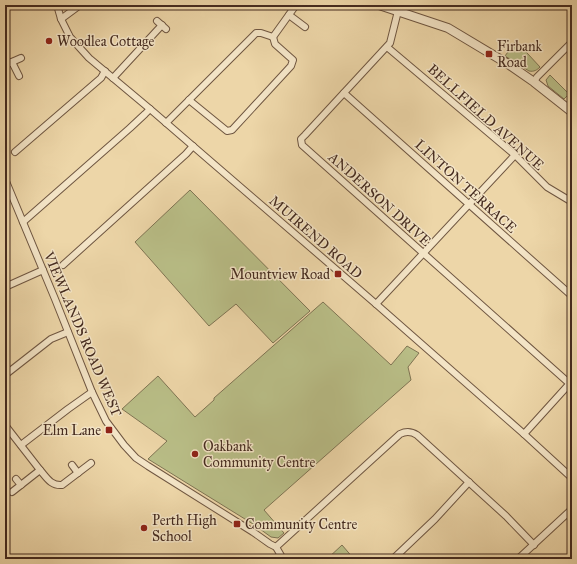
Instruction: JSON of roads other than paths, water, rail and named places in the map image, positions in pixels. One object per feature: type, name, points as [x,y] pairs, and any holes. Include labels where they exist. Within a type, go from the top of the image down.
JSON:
[{"type":"street","name":"MUIREND ROAD","points":[[57,5],[61,19],[70,37],[89,58],[376,304],[572,478]]},
{"type":"street","points":[[61,19],[80,5]]},
{"type":"street","points":[[273,37],[296,5]]},
{"type":"street","points":[[379,5],[448,28],[508,64],[572,112]]},
{"type":"street","name":"ANDERSON DRIVE","points":[[398,11],[390,43],[302,138],[302,145],[571,383]]},
{"type":"street","points":[[289,15],[305,28]]},
{"type":"street","points":[[113,78],[162,25]]},
{"type":"street","points":[[166,123],[256,33],[273,37]]},
{"type":"street","points":[[189,100],[227,131],[232,130],[292,66],[293,60],[275,44],[273,37]]},
{"type":"street","points":[[534,82],[537,77],[572,42]]},
{"type":"street","name":"BELLFIELD AVENUE","points":[[387,47],[515,155],[547,187],[572,202]]},
{"type":"street","points":[[5,65],[22,58]]},
{"type":"street","points":[[12,62],[19,76]]},
{"type":"street","points":[[19,151],[101,78],[105,71]]},
{"type":"street","name":"LINTON TERRACE","points":[[344,93],[572,296]]},
{"type":"street","points":[[23,222],[150,109]]},
{"type":"street","points":[[63,265],[193,146]]},
{"type":"street","points":[[376,304],[515,155]]},
{"type":"street","name":"VIEWLANDS ROAD WEST","points":[[5,179],[92,392],[109,426],[136,458],[276,547],[283,559]]},
{"type":"street","points":[[5,288],[43,270]]},
{"type":"street","points":[[5,374],[51,339],[68,332]]},
{"type":"street","points":[[524,434],[571,383]]},
{"type":"street","points":[[21,445],[92,392]]},
{"type":"street","points":[[5,425],[50,483],[62,485],[91,463]]},
{"type":"street","points":[[276,547],[400,434],[408,431],[417,435],[469,482],[506,516],[534,545]]},
{"type":"street","points":[[72,465],[78,473]]},
{"type":"street","points":[[12,492],[40,470]]},
{"type":"street","points":[[16,479],[21,486]]},
{"type":"street","points":[[393,559],[435,519],[469,482]]},
{"type":"street","points":[[518,559],[572,509]]},
{"type":"place","name":"Woodlea Cottage","points":[[49,41]]},
{"type":"place","name":"Firbank Road","points":[[489,54]]},
{"type":"place","name":"Mountview Road","points":[[338,274]]},
{"type":"place","name":"Elm Lane","points":[[109,430]]},
{"type":"place","name":"Oakbank Community Centre","points":[[195,454]]},
{"type":"place","name":"Community Centre","points":[[237,524]]},
{"type":"place","name":"Perth High School","points":[[144,528]]}]
